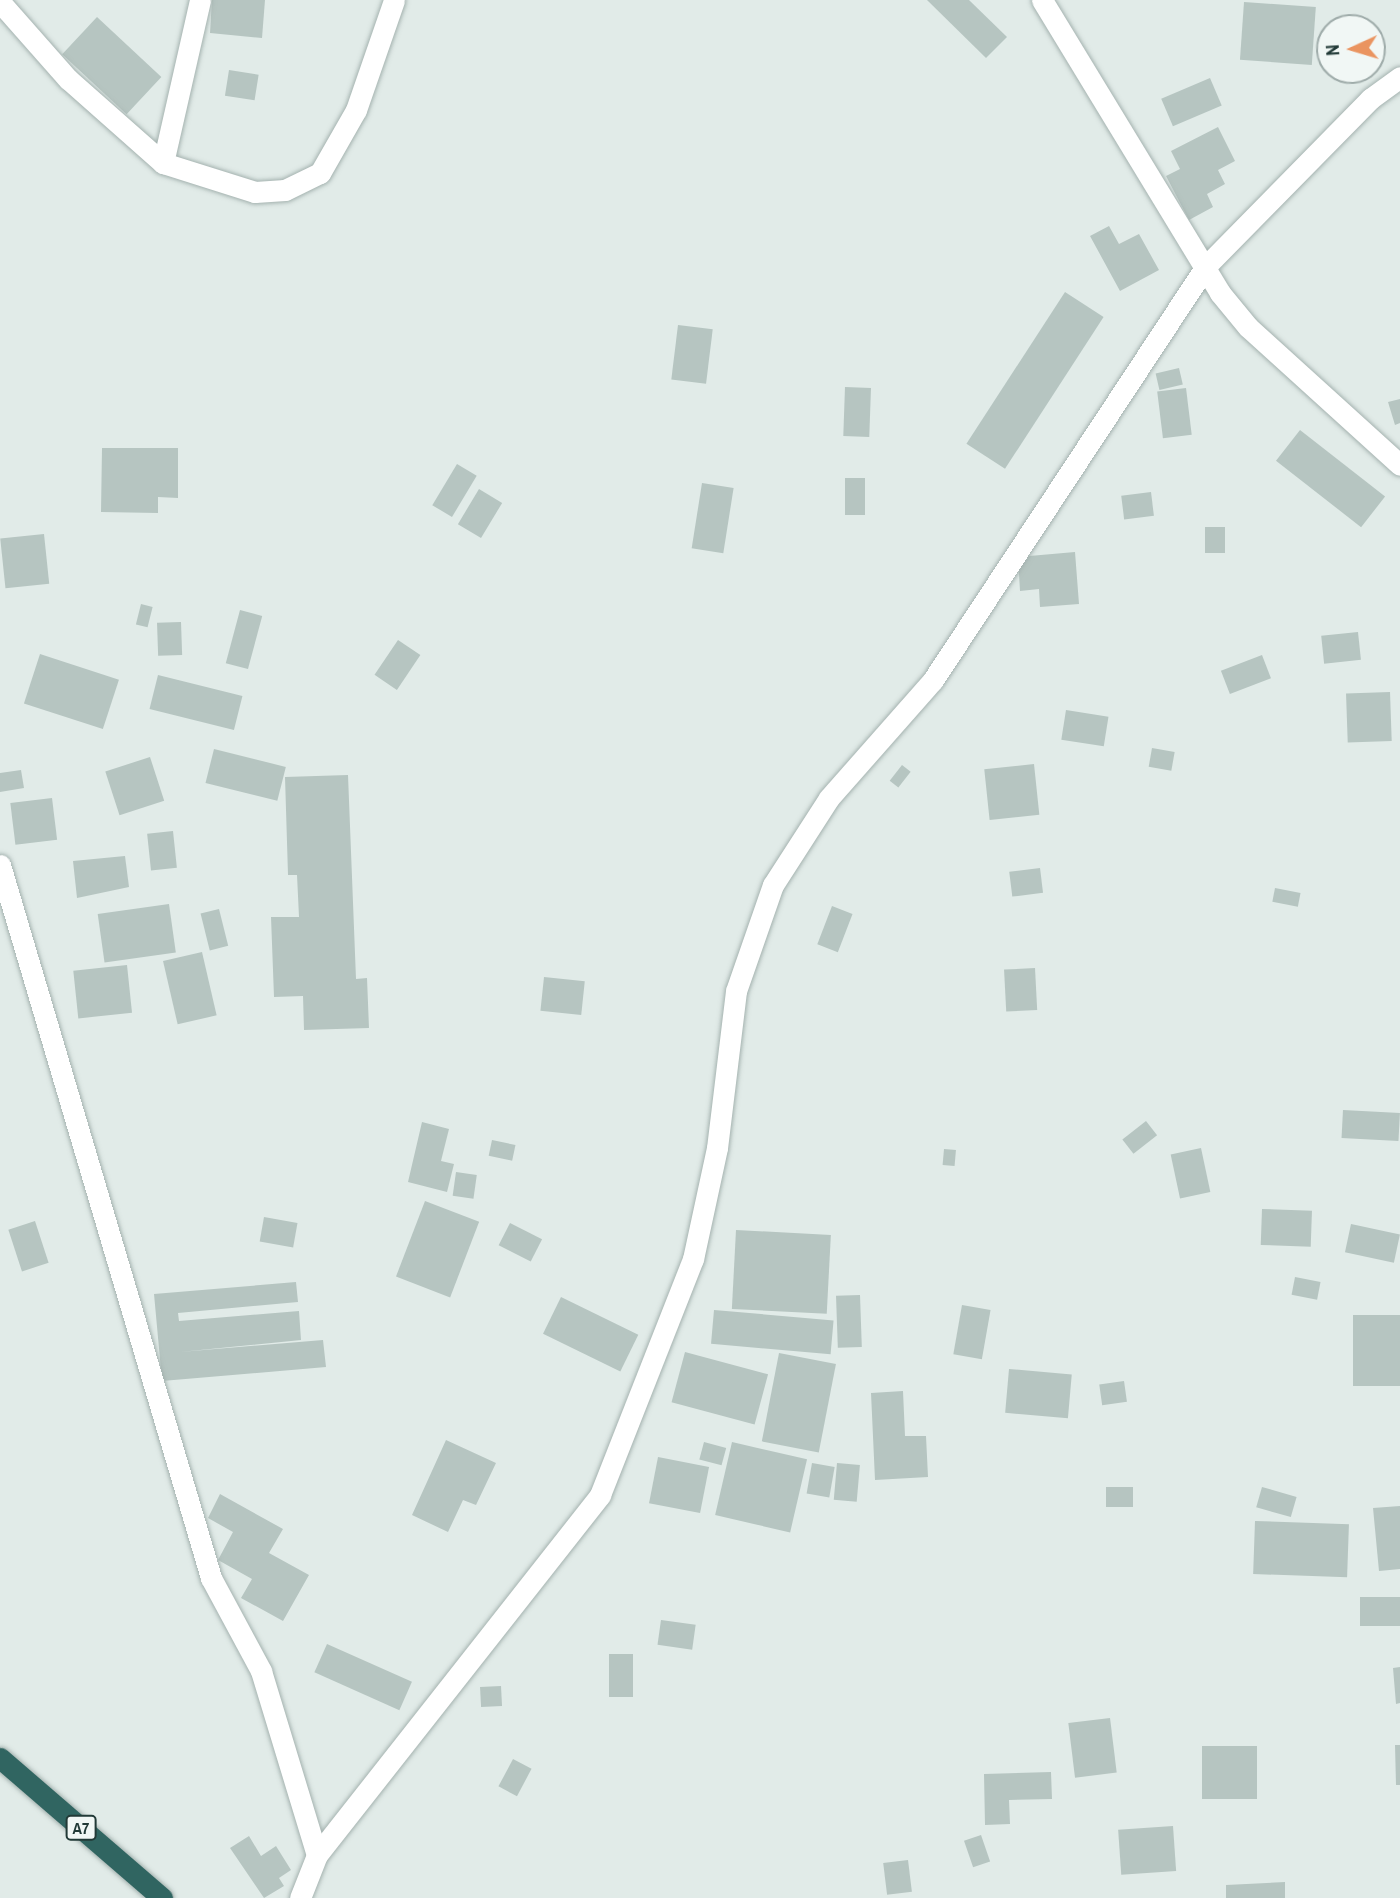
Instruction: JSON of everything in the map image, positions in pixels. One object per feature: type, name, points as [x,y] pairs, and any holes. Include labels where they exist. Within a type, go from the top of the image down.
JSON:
[{"type":"highway","name":"A7","points":[[0,1758],[162,1898]]},
{"type":"street","points":[[163,163],[200,0]]},
{"type":"street","points":[[0,2],[68,79],[163,163],[255,192],[285,190],[320,173],[356,110],[394,0]]},
{"type":"street","points":[[1042,0],[1248,327],[1400,464]]},
{"type":"street","points":[[300,1898],[317,1855],[600,1495],[693,1259],[718,1148],[736,991],[773,885],[829,798],[933,680],[1207,265],[1370,99],[1400,77]]},
{"type":"street","points":[[0,865],[211,1578],[261,1671],[317,1855]]},
{"type":"building","points":[[212,0],[265,0],[262,38],[210,33]]},
{"type":"building","points":[[927,0],[969,0],[1007,37],[986,58]]},
{"type":"building","points":[[1244,2],[1316,7],[1312,65],[1240,60]]},
{"type":"building","points":[[97,17],[161,77],[127,114],[62,54]]},
{"type":"building","points":[[229,70],[259,75],[255,100],[225,96]]},
{"type":"building","points":[[1210,78],[1222,106],[1173,126],[1161,99]]},
{"type":"building","points":[[1218,127],[1235,161],[1218,170],[1225,184],[1207,194],[1213,207],[1189,220],[1166,176],[1180,169],[1171,151]]},
{"type":"building","points":[[1109,226],[1119,244],[1139,234],[1159,270],[1120,291],[1090,236]]},
{"type":"building","points":[[1065,292],[1104,317],[1005,469],[966,444]]},
{"type":"building","points":[[678,325],[713,329],[706,384],[671,380]]},
{"type":"building","points":[[1179,368],[1183,385],[1159,390],[1156,373]]},
{"type":"building","points":[[845,387],[871,388],[869,437],[843,436]]},
{"type":"building","points":[[1186,388],[1192,435],[1163,438],[1157,392]]},
{"type":"building","points":[[1400,399],[1400,423],[1395,425],[1388,402]]},
{"type":"building","points":[[1300,430],[1385,496],[1361,527],[1276,461]]},
{"type":"building","points":[[102,448],[178,448],[178,498],[158,497],[158,513],[101,512]]},
{"type":"building","points":[[457,464],[477,476],[452,517],[432,505]]},
{"type":"building","points":[[845,478],[865,478],[865,515],[845,515]]},
{"type":"building","points":[[702,483],[734,488],[723,553],[692,548]]},
{"type":"building","points":[[479,489],[502,503],[481,538],[458,524]]},
{"type":"building","points":[[1151,492],[1154,516],[1124,519],[1121,496]]},
{"type":"building","points":[[1205,527],[1225,527],[1225,553],[1205,553]]},
{"type":"building","points":[[44,534],[49,584],[5,588],[0,539]]},
{"type":"building","points":[[1075,552],[1079,604],[1040,607],[1039,589],[1020,591],[1018,557]]},
{"type":"building","points":[[141,604],[153,607],[148,627],[136,624]]},
{"type":"building","points":[[240,610],[262,616],[248,669],[226,663]]},
{"type":"building","points":[[181,622],[182,655],[158,656],[157,623]]},
{"type":"building","points":[[1358,632],[1361,660],[1324,664],[1321,636]]},
{"type":"building","points":[[398,640],[420,655],[397,690],[375,675]]},
{"type":"building","points":[[40,654],[119,680],[103,729],[24,703]]},
{"type":"building","points":[[1262,655],[1271,678],[1230,694],[1221,671]]},
{"type":"building","points":[[158,675],[242,696],[234,730],[150,709]]},
{"type":"building","points":[[1390,692],[1392,741],[1348,743],[1346,694]]},
{"type":"building","points":[[1066,710],[1108,717],[1104,746],[1061,740]]},
{"type":"building","points":[[1152,748],[1175,752],[1171,771],[1149,767]]},
{"type":"building","points":[[214,749],[286,767],[277,801],[206,783]]},
{"type":"building","points":[[150,757],[164,801],[120,815],[105,772]]},
{"type":"building","points":[[1034,764],[1039,815],[990,820],[984,769]]},
{"type":"building","points":[[902,765],[911,772],[898,788],[890,781]]},
{"type":"building","points":[[21,770],[24,788],[0,792],[0,773]]},
{"type":"building","points":[[348,775],[356,979],[367,978],[369,1028],[304,1030],[303,996],[274,997],[271,917],[299,917],[297,875],[288,875],[285,777]]},
{"type":"building","points":[[52,798],[57,840],[15,845],[10,803]]},
{"type":"building","points":[[173,831],[177,868],[151,871],[147,834]]},
{"type":"building","points":[[125,856],[129,887],[77,898],[73,861]]},
{"type":"building","points":[[1040,868],[1043,893],[1012,897],[1009,872]]},
{"type":"building","points":[[1275,888],[1301,893],[1298,907],[1272,902]]},
{"type":"building","points":[[169,904],[176,953],[105,963],[98,914]]},
{"type":"building","points":[[832,906],[853,914],[838,952],[817,944]]},
{"type":"building","points":[[219,909],[228,946],[210,950],[201,914]]},
{"type":"building","points":[[202,952],[217,1015],[178,1024],[163,961]]},
{"type":"building","points":[[127,965],[132,1013],[78,1018],[73,971]]},
{"type":"building","points":[[1035,968],[1037,1010],[1006,1012],[1004,970]]},
{"type":"building","points":[[544,977],[585,981],[581,1015],[540,1011]]},
{"type":"building","points":[[1343,1110],[1400,1113],[1398,1141],[1342,1138]]},
{"type":"building","points":[[1146,1121],[1157,1135],[1133,1154],[1122,1139]]},
{"type":"building","points":[[422,1122],[449,1129],[441,1161],[454,1164],[447,1192],[408,1182]]},
{"type":"building","points":[[492,1140],[515,1145],[512,1161],[489,1156]]},
{"type":"building","points":[[1201,1148],[1210,1192],[1180,1198],[1171,1154]]},
{"type":"building","points":[[944,1149],[956,1150],[955,1166],[943,1165]]},
{"type":"building","points":[[456,1172],[477,1175],[473,1199],[453,1196]]},
{"type":"building","points":[[425,1201],[479,1222],[450,1297],[396,1277]]},
{"type":"building","points":[[1262,1209],[1312,1211],[1311,1247],[1261,1245]]},
{"type":"building","points":[[264,1217],[297,1223],[293,1248],[260,1242]]},
{"type":"building","points":[[35,1221],[49,1263],[22,1271],[8,1230]]},
{"type":"building","points":[[510,1223],[542,1239],[531,1262],[499,1245]]},
{"type":"building","points":[[1351,1224],[1400,1234],[1394,1263],[1345,1252]]},
{"type":"building","points":[[736,1230],[831,1235],[827,1314],[732,1309]]},
{"type":"building","points":[[1295,1277],[1321,1282],[1317,1300],[1292,1295]]},
{"type":"building","points":[[296,1282],[298,1302],[178,1313],[179,1321],[299,1311],[301,1340],[180,1352],[323,1340],[326,1367],[162,1381],[154,1294]]},
{"type":"building","points":[[860,1295],[862,1347],[838,1348],[836,1296]]},
{"type":"building","points":[[561,1297],[638,1335],[620,1372],[543,1334]]},
{"type":"building","points":[[962,1305],[991,1310],[982,1359],[953,1354]]},
{"type":"building","points":[[714,1310],[834,1320],[831,1354],[711,1344]]},
{"type":"building","points":[[1353,1315],[1400,1315],[1400,1386],[1353,1386]]},
{"type":"building","points":[[685,1352],[768,1374],[755,1424],[672,1402]]},
{"type":"building","points":[[779,1353],[836,1364],[819,1452],[762,1441]]},
{"type":"building","points":[[1009,1369],[1072,1374],[1068,1418],[1005,1413]]},
{"type":"building","points":[[1124,1381],[1127,1402],[1102,1405],[1099,1384]]},
{"type":"building","points":[[903,1391],[905,1436],[926,1436],[928,1477],[875,1480],[871,1393]]},
{"type":"building","points":[[446,1440],[496,1463],[476,1505],[463,1500],[448,1532],[412,1515]]},
{"type":"building","points":[[704,1442],[726,1448],[722,1465],[699,1459]]},
{"type":"building","points":[[732,1442],[807,1459],[790,1532],[715,1515]]},
{"type":"building","points":[[658,1457],[709,1467],[700,1513],[649,1503]]},
{"type":"building","points":[[812,1463],[835,1467],[829,1498],[807,1494]]},
{"type":"building","points":[[837,1463],[860,1465],[857,1502],[834,1500]]},
{"type":"building","points":[[1106,1487],[1133,1487],[1133,1507],[1106,1507]]},
{"type":"building","points":[[1262,1487],[1297,1497],[1291,1517],[1256,1507]]},
{"type":"building","points":[[220,1494],[283,1529],[269,1553],[309,1575],[283,1621],[241,1598],[252,1579],[218,1560],[233,1532],[208,1518]]},
{"type":"building","points":[[1400,1506],[1400,1569],[1379,1571],[1373,1508]]},
{"type":"building","points":[[1255,1521],[1349,1524],[1347,1577],[1253,1574]]},
{"type":"building","points":[[1360,1597],[1400,1597],[1400,1626],[1360,1626]]},
{"type":"building","points":[[661,1620],[696,1625],[692,1650],[658,1645]]},
{"type":"building","points":[[327,1644],[412,1682],[399,1710],[314,1672]]},
{"type":"building","points":[[609,1654],[633,1654],[633,1697],[609,1697]]},
{"type":"building","points":[[1400,1667],[1400,1703],[1396,1704],[1393,1668]]},
{"type":"building","points":[[501,1686],[502,1706],[481,1707],[480,1687]]},
{"type":"building","points":[[1110,1718],[1117,1773],[1075,1778],[1068,1723]]},
{"type":"building","points":[[1395,1745],[1400,1745],[1400,1785],[1396,1785]]},
{"type":"building","points":[[1202,1746],[1257,1746],[1257,1799],[1202,1799]]},
{"type":"building","points":[[513,1759],[532,1769],[517,1796],[498,1786]]},
{"type":"building","points":[[1051,1772],[1052,1799],[1009,1800],[1010,1824],[985,1825],[984,1774]]},
{"type":"building","points":[[1173,1826],[1176,1871],[1121,1875],[1118,1830]]},
{"type":"building","points":[[981,1835],[990,1861],[973,1867],[964,1841]]},
{"type":"building","points":[[249,1836],[261,1856],[276,1846],[291,1870],[279,1878],[284,1886],[264,1898],[230,1848]]},
{"type":"building","points":[[908,1860],[912,1892],[887,1895],[883,1863]]},
{"type":"building","points":[[1285,1882],[1285,1898],[1226,1898],[1226,1885]]}]
